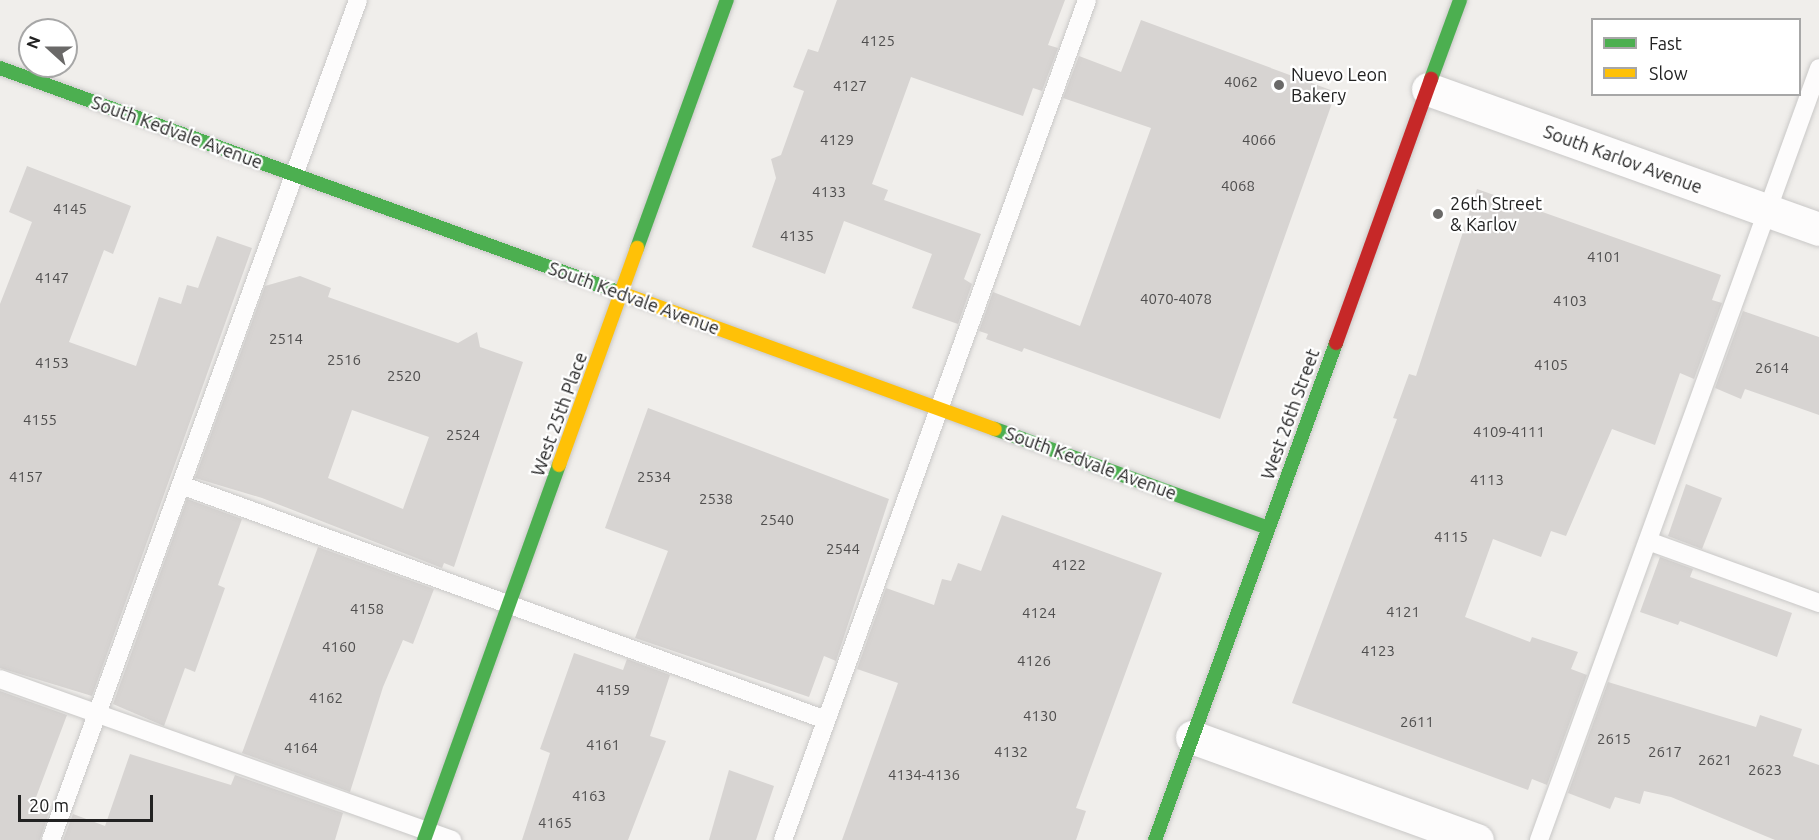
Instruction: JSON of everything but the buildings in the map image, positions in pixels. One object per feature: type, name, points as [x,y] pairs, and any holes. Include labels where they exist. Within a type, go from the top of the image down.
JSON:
[{"type":"street","name":"West 25th Place","points":[[425,836],[727,0]]},
{"type":"street","name":"West 26th Street","points":[[1155,840],[1460,0]]},
{"type":"street","name":"South Kedvale Avenue","points":[[0,68],[1268,528]]},
{"type":"street","name":"South Karlov Avenue","points":[[1428,89],[1819,229]]},
{"type":"street","points":[[1192,737],[1477,840]]},
{"type":"lane","points":[[51,840],[358,0]]},
{"type":"lane","points":[[783,840],[1087,0]]},
{"type":"lane","points":[[1539,840],[1819,69]]},
{"type":"lane","points":[[180,485],[826,720]]},
{"type":"lane","points":[[1648,541],[1819,603]]},
{"type":"lane","points":[[0,679],[425,836],[452,840]]},
{"type":"traffic: fast","points":[[637,248],[727,0]]},
{"type":"traffic: fast","points":[[1431,79],[1460,0]]},
{"type":"traffic: fast","points":[[0,68],[618,292]]},
{"type":"traffic: fast","points":[[1155,840],[1336,343]]},
{"type":"traffic: fast","points":[[995,429],[1268,528]]},
{"type":"traffic: fast","points":[[424,840],[559,465]]},
{"type":"traffic: slow","points":[[559,465],[637,248]]},
{"type":"traffic: slow","points":[[618,292],[995,429]]},
{"type":"traffic: jam","points":[[1336,343],[1431,79]]},
{"type":"place","name":"Nuevo Leon Bakery","points":[[1279,85]]},
{"type":"place","name":"26th Street & Karlov","points":[[1438,214]]}]
